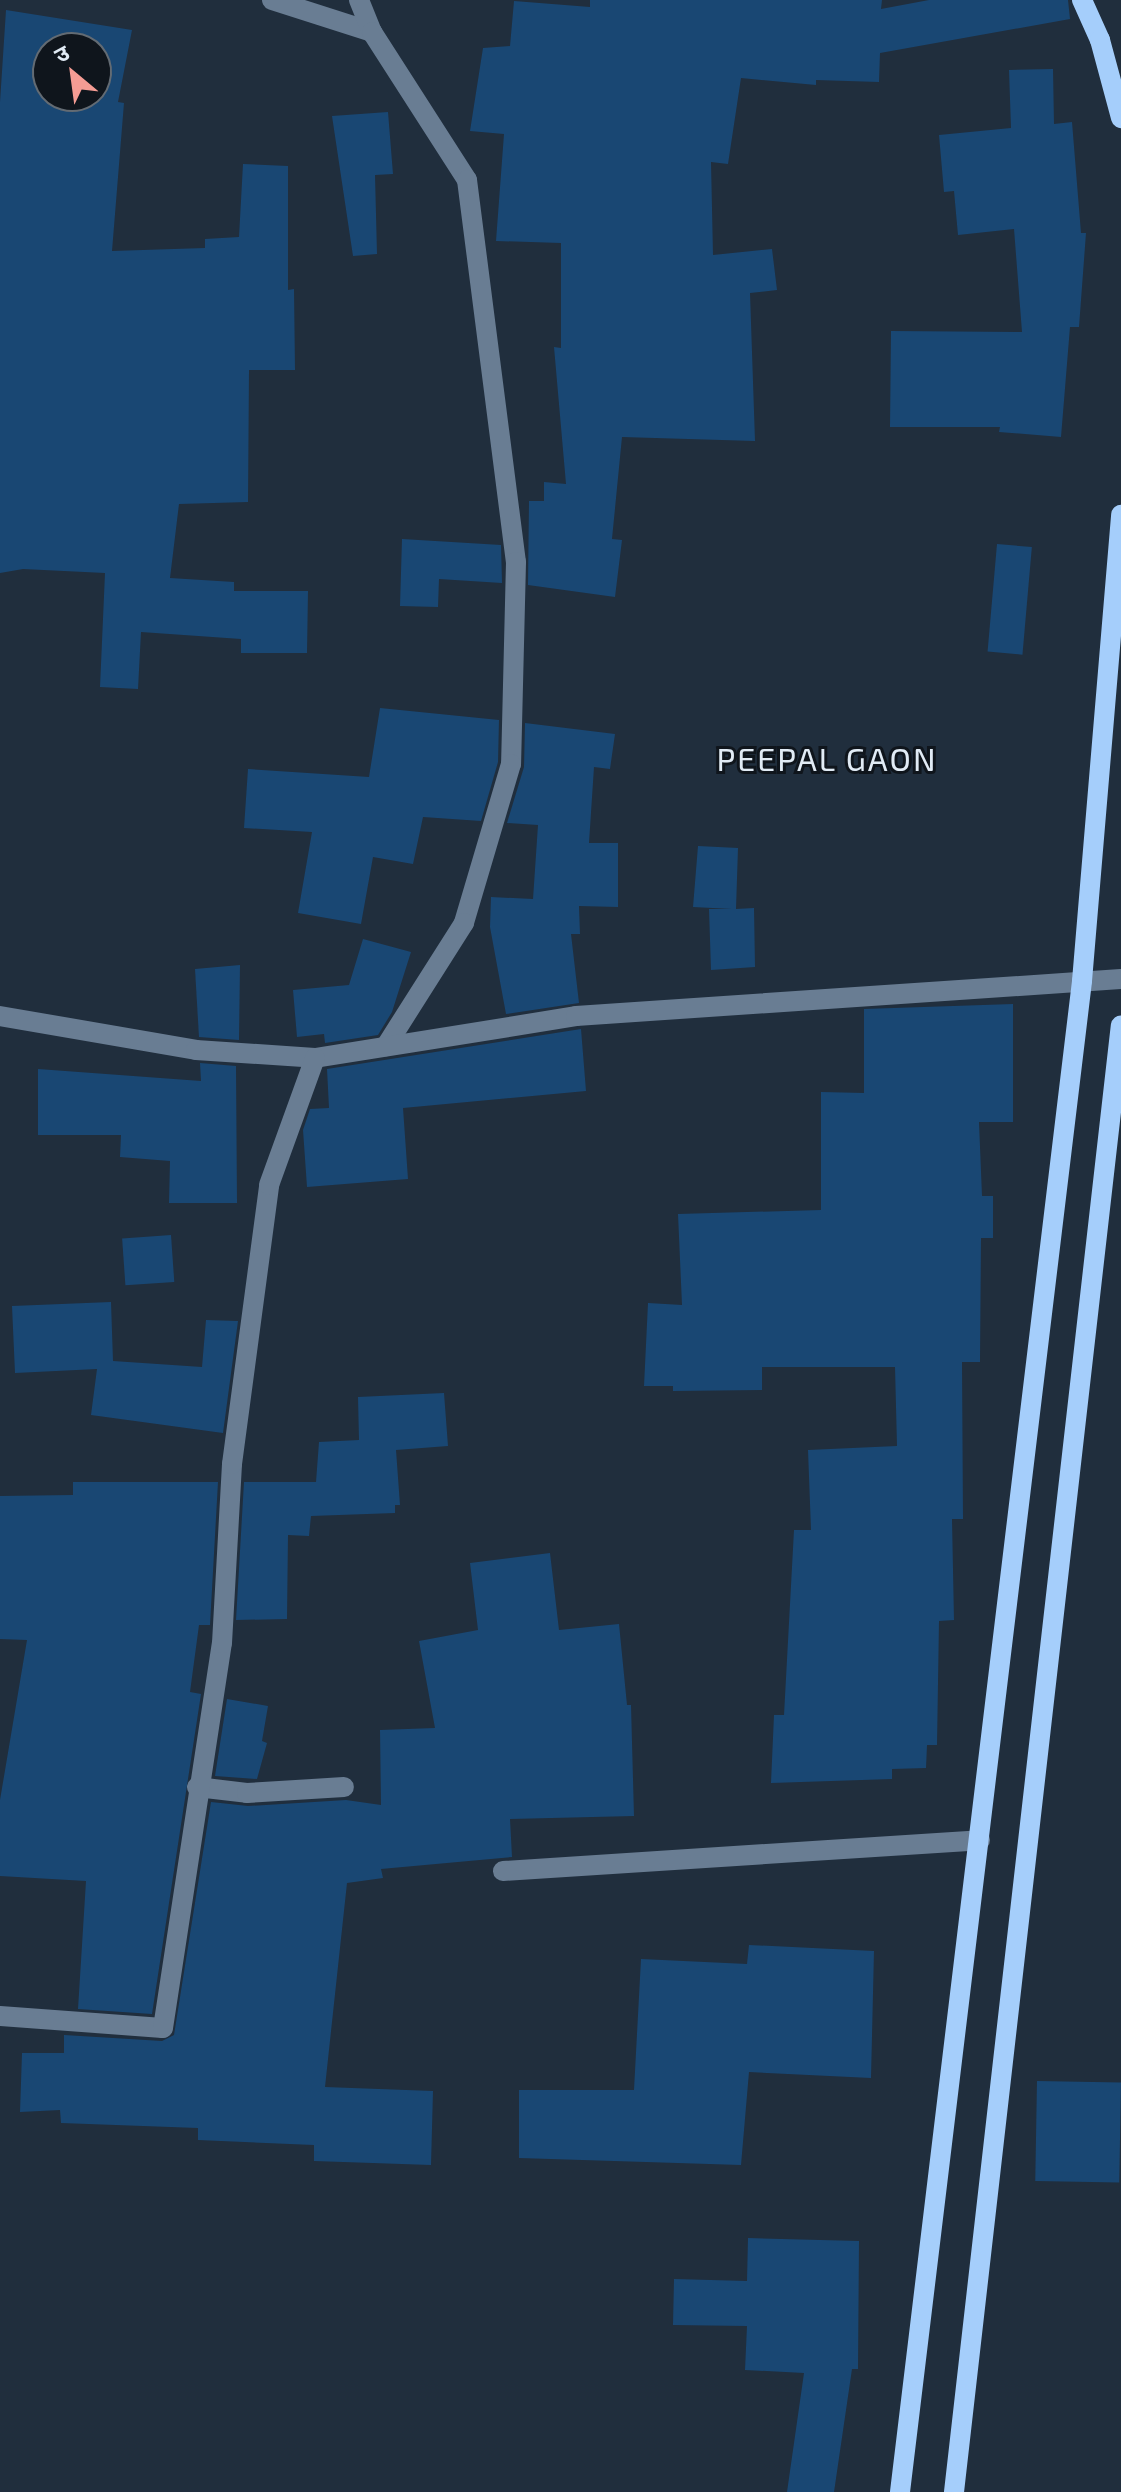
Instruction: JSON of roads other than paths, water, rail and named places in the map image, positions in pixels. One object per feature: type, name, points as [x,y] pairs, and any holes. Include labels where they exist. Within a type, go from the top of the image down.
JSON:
[{"type":"main road","points":[[1082,0],[1100,40],[1121,118]]},
{"type":"main road","points":[[900,2492],[1082,981],[1121,515]]},
{"type":"main road","points":[[954,2492],[1121,1025]]},
{"type":"street","points":[[272,0],[372,32]]},
{"type":"street","points":[[359,0],[372,32],[467,180],[516,562],[511,764],[464,923],[386,1046]]},
{"type":"street","points":[[0,1016],[196,1050],[315,1058],[576,1016],[1121,979]]},
{"type":"street","points":[[0,2016],[163,2028],[197,1787],[222,1643],[232,1464],[269,1185],[315,1058]]},
{"type":"street","points":[[197,1787],[247,1793],[344,1787]]},
{"type":"street","points":[[503,1871],[980,1840]]},
{"type":"district","name":"PEEPAL GAON","points":[[827,758]]}]
